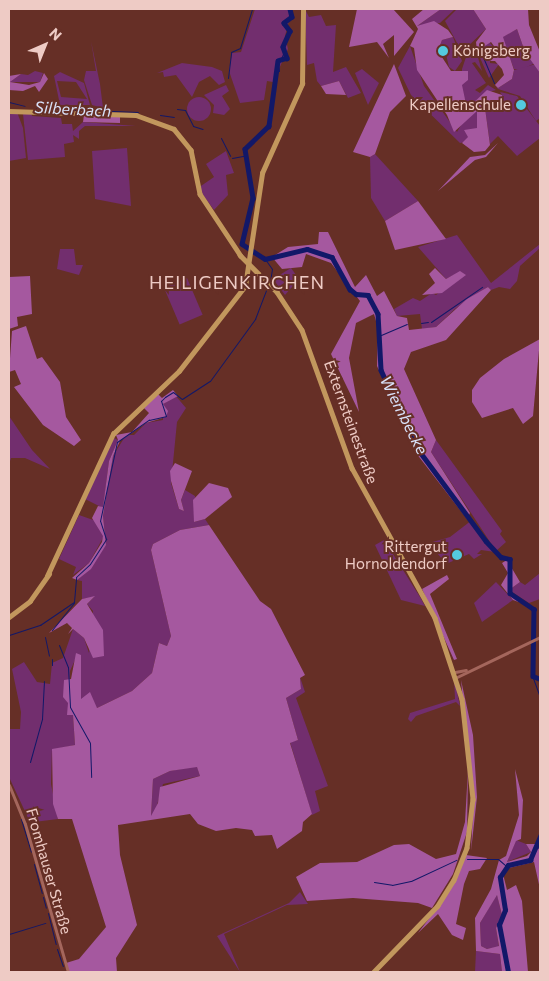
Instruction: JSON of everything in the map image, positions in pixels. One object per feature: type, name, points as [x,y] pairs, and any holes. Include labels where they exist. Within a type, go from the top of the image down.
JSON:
[{"type":"main road","points":[[9,617],[30,602],[47,576],[108,442],[184,365],[242,291],[248,275],[266,162],[302,84],[303,9]]},
{"type":"main road","name":"Externsteinestraße","points":[[9,111],[136,115],[174,129],[191,150],[200,194],[240,255],[272,287],[308,344],[357,481],[425,598],[456,674],[472,792],[467,848],[454,880],[438,906],[374,972]]},
{"type":"main road","points":[[248,275],[259,274]]},
{"type":"street","points":[[456,674],[540,638]]},
{"type":"street","name":"Fromhauser Straße","points":[[9,785],[26,824],[68,972]]},
{"type":"shaded area","points":[[255,9],[292,9],[285,36],[288,49],[273,82],[267,81],[264,100],[240,103],[229,71],[232,53],[241,52]]},
{"type":"shaded area","points":[[305,9],[309,17],[321,15],[326,26],[336,25],[333,72],[346,67],[361,93],[348,98],[339,81],[321,86],[317,81],[314,63],[307,65]]},
{"type":"shaded area","points":[[357,9],[393,9],[414,32],[394,56],[394,35],[383,44],[389,58],[377,42],[349,47]]},
{"type":"shaded area","points":[[424,9],[441,9],[417,26],[434,21],[448,30],[453,37],[442,40],[438,51],[451,71],[468,71],[468,80],[462,85],[466,104],[469,107],[487,90],[502,95],[502,101],[485,108],[490,145],[485,151],[474,152],[462,143],[468,137],[464,130],[477,128],[477,111],[454,132],[447,115],[417,70],[414,48],[410,46],[418,29],[412,19]]},
{"type":"shaded area","points":[[441,9],[455,9],[440,23],[417,26]]},
{"type":"shaded area","points":[[457,9],[473,9],[486,29],[462,52],[445,21]]},
{"type":"shaded area","points":[[473,9],[528,9],[529,25],[540,52],[540,73],[525,52],[517,29],[503,37],[514,70],[512,79],[498,88],[495,85],[504,75],[502,69],[495,61],[489,61],[499,53],[491,42],[477,51],[476,42],[486,29]]},
{"type":"shaded area","points":[[517,29],[525,52],[535,63],[523,69],[514,69],[502,37]]},
{"type":"shaded area","points":[[453,37],[462,61],[455,71],[449,67],[445,50],[438,51],[442,40]]},
{"type":"shaded area","points":[[91,41],[103,108],[92,105],[84,80],[86,71],[96,71]]},
{"type":"shaded area","points":[[489,42],[499,53],[490,60],[490,63],[499,64],[489,78],[477,51]]},
{"type":"shaded area","points":[[410,46],[424,86],[457,132],[464,120],[477,111],[478,128],[465,142],[460,143],[411,95],[398,68]]},
{"type":"shaded area","points":[[476,51],[482,71],[475,62],[472,63],[486,83],[475,90],[480,93],[488,85],[496,90],[485,93],[469,107],[462,94],[462,69],[467,54]]},
{"type":"shaded area","points":[[182,63],[212,67],[222,71],[225,82],[219,85],[210,76],[199,82],[192,97],[176,75],[164,77],[163,72],[157,73]]},
{"type":"shaded area","points":[[394,64],[406,96],[390,112],[375,154],[370,157],[353,152]]},
{"type":"shaded area","points":[[536,64],[540,73],[540,118],[536,121],[520,96],[498,89],[495,85],[498,88],[512,79],[514,70]]},
{"type":"shaded area","points":[[362,69],[379,83],[368,105],[355,73]]},
{"type":"shaded area","points":[[35,71],[43,73],[40,82],[10,82],[21,74],[28,75]]},
{"type":"shaded area","points":[[60,72],[84,83],[90,105],[60,105],[54,76]],"holes":[[[57,81],[76,82],[87,99],[61,97]]]},
{"type":"shaded area","points":[[44,73],[48,79],[39,92],[35,86],[23,91],[9,90],[9,76],[21,74],[10,82],[29,85],[40,82]]},
{"type":"shaded area","points":[[339,81],[346,95],[326,94],[321,86]]},
{"type":"shaded area","points":[[226,85],[229,91],[222,96],[230,109],[224,115],[213,113],[214,105],[204,95]]},
{"type":"shaded area","points":[[500,92],[517,96],[540,126],[540,138],[517,156],[498,136],[490,144],[485,108],[497,105],[502,95]]},
{"type":"shaded area","points":[[199,97],[207,101],[211,109],[207,117],[199,121],[191,117],[187,109],[191,101]]},
{"type":"shaded area","points":[[17,112],[23,128],[26,158],[9,161],[9,114]]},
{"type":"shaded area","points":[[31,112],[32,116],[61,118],[62,124],[72,124],[73,131],[83,122],[136,126],[85,126],[79,131],[79,139],[73,135],[74,142],[64,144],[65,157],[28,160],[23,114]]},
{"type":"shaded area","points":[[84,115],[120,115],[120,123],[83,122]]},
{"type":"shaded area","points":[[498,143],[486,157],[475,160],[438,191],[470,157],[485,155]]},
{"type":"shaded area","points":[[127,148],[131,206],[95,199],[92,151]]},
{"type":"shaded area","points":[[226,151],[234,173],[226,175],[228,195],[214,210],[198,188],[214,177],[206,164]]},
{"type":"shaded area","points":[[375,154],[418,201],[385,221],[371,198],[370,157]]},
{"type":"shaded area","points":[[418,201],[446,239],[395,250],[385,221]]},
{"type":"shaded area","points":[[319,232],[328,232],[355,287],[366,275],[377,296],[384,291],[397,316],[407,318],[409,330],[436,327],[467,299],[488,287],[491,290],[446,340],[411,352],[404,369],[436,440],[431,452],[470,513],[467,519],[416,453],[377,366],[378,328],[374,314],[356,323],[349,358],[359,412],[331,354],[360,301],[331,263],[306,254],[302,267],[282,269],[272,257],[288,247],[318,244]]},
{"type":"shaded area","points":[[457,235],[491,283],[540,244],[540,248],[520,266],[517,281],[510,289],[499,287],[491,290],[488,287],[455,309],[436,327],[422,329],[420,314],[397,316],[394,309],[413,298],[420,301],[432,293],[436,295],[456,280],[454,275],[446,279],[418,247]]},
{"type":"shaded area","points":[[60,249],[74,249],[76,265],[83,265],[79,275],[57,269]]},
{"type":"shaded area","points":[[291,268],[299,279],[285,295],[273,279]]},
{"type":"shaded area","points":[[435,268],[446,279],[460,271],[466,275],[442,293],[422,295],[435,283],[429,274]]},
{"type":"shaded area","points":[[30,276],[32,314],[17,317],[18,326],[9,329],[9,277]]},
{"type":"shaded area","points":[[187,278],[203,315],[180,325],[164,288]]},
{"type":"shaded area","points":[[26,326],[37,359],[42,357],[60,382],[66,417],[81,440],[74,446],[43,425],[14,387],[21,384],[15,370],[9,372],[12,331]]},
{"type":"shaded area","points":[[540,339],[533,416],[523,424],[513,408],[482,418],[472,402],[472,390],[480,378],[504,359]]},
{"type":"shaded area","points":[[173,390],[178,396],[163,404],[168,411],[166,417],[146,423],[120,441],[113,456],[103,516],[106,545],[91,569],[77,580],[72,578],[89,563],[102,542],[103,536],[92,518],[98,506],[103,507],[109,461],[118,440],[116,435],[132,432],[149,413],[143,407],[157,393],[162,398]]},
{"type":"shaded area","points":[[175,395],[186,408],[177,422],[171,483],[179,509],[184,511],[181,500],[185,490],[195,496],[194,522],[205,519],[209,525],[180,530],[153,544],[151,550],[171,636],[167,646],[159,643],[152,673],[132,691],[97,708],[81,700],[81,655],[75,660],[70,671],[68,715],[73,715],[75,745],[52,750],[51,784],[58,819],[34,822],[29,820],[9,777],[10,729],[20,729],[21,712],[12,669],[24,662],[37,682],[50,684],[52,663],[63,658],[73,629],[84,638],[89,653],[93,611],[87,604],[94,597],[82,599],[82,581],[77,580],[106,545],[103,516],[113,456],[126,435],[134,435],[146,423],[163,420],[163,404]]},
{"type":"shaded area","points":[[9,416],[32,450],[50,469],[25,458],[11,458],[9,464]]},
{"type":"shaded area","points":[[114,438],[118,440],[109,461],[103,508],[85,499]]},
{"type":"shaded area","points":[[436,440],[502,531],[500,534],[506,542],[496,551],[431,452]]},
{"type":"shaded area","points":[[175,463],[192,471],[181,500],[184,511],[179,509],[171,481],[170,471]]},
{"type":"shaded area","points":[[209,483],[228,488],[232,497],[205,519],[194,522],[193,500]]},
{"type":"shaded area","points":[[79,515],[96,521],[104,536],[89,563],[73,575],[76,567],[59,559]]},
{"type":"shaded area","points":[[472,520],[495,552],[481,550],[477,554],[482,554],[474,559],[469,554],[446,564],[429,543],[450,537]]},
{"type":"shaded area","points":[[209,525],[260,601],[271,609],[305,675],[300,678],[301,689],[286,698],[298,740],[290,743],[312,814],[303,822],[302,831],[277,849],[272,835],[255,836],[252,830],[236,828],[216,831],[198,824],[190,814],[118,825],[120,855],[137,925],[116,958],[117,972],[69,972],[66,963],[79,959],[106,927],[72,819],[58,819],[53,804],[52,749],[75,745],[73,715],[67,715],[68,703],[63,697],[64,680],[71,679],[76,653],[81,655],[81,699],[90,692],[97,708],[132,691],[152,673],[159,643],[167,646],[171,636],[151,550],[153,544],[180,530]],"holes":[[[197,767],[200,776],[160,787],[158,803],[151,816],[153,779],[170,771]]]},
{"type":"shaded area","points":[[384,540],[425,606],[401,600],[375,545]]},
{"type":"shaded area","points":[[507,560],[520,582],[509,590],[527,605],[513,600],[501,585],[508,573],[502,563]]},
{"type":"shaded area","points":[[540,573],[540,599],[529,603],[509,590],[520,582],[525,585]]},
{"type":"shaded area","points":[[447,575],[449,579],[430,594],[457,659],[454,660],[422,589]]},
{"type":"shaded area","points":[[496,582],[513,600],[482,622],[474,603]]},
{"type":"shaded area","points":[[95,596],[87,604],[103,630],[104,656],[93,658],[84,638],[73,629],[68,634],[72,628],[67,623],[49,633],[82,599]]},
{"type":"shaded area","points":[[300,677],[305,692],[296,698],[328,786],[315,791],[320,811],[312,815],[290,742],[298,740],[286,698],[301,689]]},
{"type":"shaded area","points":[[454,678],[460,706],[456,702],[416,716],[411,722],[408,719],[410,713],[455,699]]},
{"type":"shaded area","points":[[461,680],[473,735],[477,797],[471,851],[473,810]]},
{"type":"shaded area","points":[[197,766],[200,776],[163,784],[154,816],[151,816],[153,779],[170,771]]},
{"type":"shaded area","points":[[515,769],[523,800],[521,839],[516,841],[507,862],[527,856],[531,852],[526,844],[537,844],[540,832],[540,889],[534,862],[509,868],[503,874],[507,890],[516,885],[522,901],[528,972],[502,972],[500,954],[476,951],[475,918],[491,889],[499,860],[506,856],[519,815]],"holes":[[[497,895],[502,915],[496,928],[499,946],[487,949],[481,946],[480,923]]]},
{"type":"shaded area","points":[[468,770],[467,832],[453,874],[432,908],[418,903],[353,898],[307,901],[296,877],[320,863],[357,862],[394,845],[409,844],[436,859],[456,854],[465,822]]},
{"type":"shaded area","points":[[516,840],[526,844],[531,852],[507,862]]},
{"type":"shaded area","points":[[466,855],[487,858],[480,869],[469,871],[464,884],[456,924],[466,928],[463,940],[452,935],[438,914],[418,933],[437,908]]},
{"type":"shaded area","points":[[300,892],[308,904],[287,905],[224,934],[240,972],[217,936],[289,903]]},
{"type":"shaded area","points":[[497,894],[502,916],[496,928],[499,947],[487,949],[481,946],[480,923]]},
{"type":"shaded area","points":[[476,951],[500,954],[502,972],[475,972]]},
{"type":"waterway","points":[[228,78],[231,52],[240,48],[252,9]]},
{"type":"waterway","name":"Wiembecke","points":[[290,9],[292,17],[284,23],[290,31],[283,47],[287,58],[278,61],[269,126],[245,149],[253,198],[242,244],[265,259],[307,249],[332,257],[350,289],[356,294],[368,295],[378,314],[381,370],[415,445],[486,541],[501,557],[510,559],[510,593],[534,609],[533,676],[540,679]]},
{"type":"waterway","points":[[283,48],[284,42]]},
{"type":"waterway","points":[[480,50],[494,83]]},
{"type":"waterway","points":[[281,59],[284,51]]},
{"type":"waterway","points":[[278,63],[279,71]]},
{"type":"waterway","name":"Silberbach","points":[[9,102],[25,106]]},
{"type":"waterway","name":"Silberbach","points":[[36,108],[138,112]]},
{"type":"waterway","name":"Silberbach","points":[[177,109],[185,110],[193,126],[203,129]]},
{"type":"waterway","name":"Silberbach","points":[[160,115],[174,117]]},
{"type":"waterway","name":"Silberbach","points":[[221,138],[230,156]]},
{"type":"waterway","name":"Silberbach","points":[[232,158],[247,155]]},
{"type":"waterway","points":[[265,259],[272,269],[270,282]]},
{"type":"waterway","points":[[9,635],[40,625],[74,602],[76,577],[90,564],[106,539],[100,521],[117,442],[149,420],[166,416],[161,401],[165,397],[173,392],[182,399],[210,381],[255,319],[268,285]]},
{"type":"waterway","points":[[431,322],[482,287]]},
{"type":"waterway","points":[[421,323],[428,322]]},
{"type":"waterway","points":[[381,335],[407,324]]},
{"type":"waterway","points":[[52,630],[74,603]]},
{"type":"waterway","points":[[45,637],[49,656]]},
{"type":"waterway","points":[[59,645],[68,667],[70,707],[90,743],[91,777]]},
{"type":"waterway","points":[[52,659],[52,665]]},
{"type":"waterway","name":"Wiembecke","points":[[533,678],[540,697]]},
{"type":"waterway","points":[[30,762],[42,719],[44,681]]},
{"type":"waterway","points":[[21,819],[31,852]]},
{"type":"waterway","points":[[31,824],[31,833]]},
{"type":"waterway","name":"Wiembecke","points":[[508,972],[499,925],[505,910],[500,877],[508,865],[530,860],[540,836]]},
{"type":"waterway","name":"Wiembecke","points":[[537,846],[540,850]]},
{"type":"waterway","points":[[467,859],[498,859],[506,866]]},
{"type":"waterway","points":[[374,882],[392,885],[411,881],[456,860]]},
{"type":"waterway","points":[[34,864],[42,893]]},
{"type":"waterway","points":[[43,897],[46,908]]},
{"type":"waterway","points":[[48,913],[56,944]]},
{"type":"waterway","points":[[9,934],[45,923]]},
{"type":"waterway","points":[[57,949],[63,966]]},
{"type":"place","name":"Königsberg","points":[[443,51]]},
{"type":"place","name":"Kapellenschule","points":[[521,105]]},
{"type":"place","name":"Rittergut Hornoldendorf","points":[[457,555]]},
{"type":"district","name":"HEILIGENKIRCHEN","points":[[237,282]]}]
